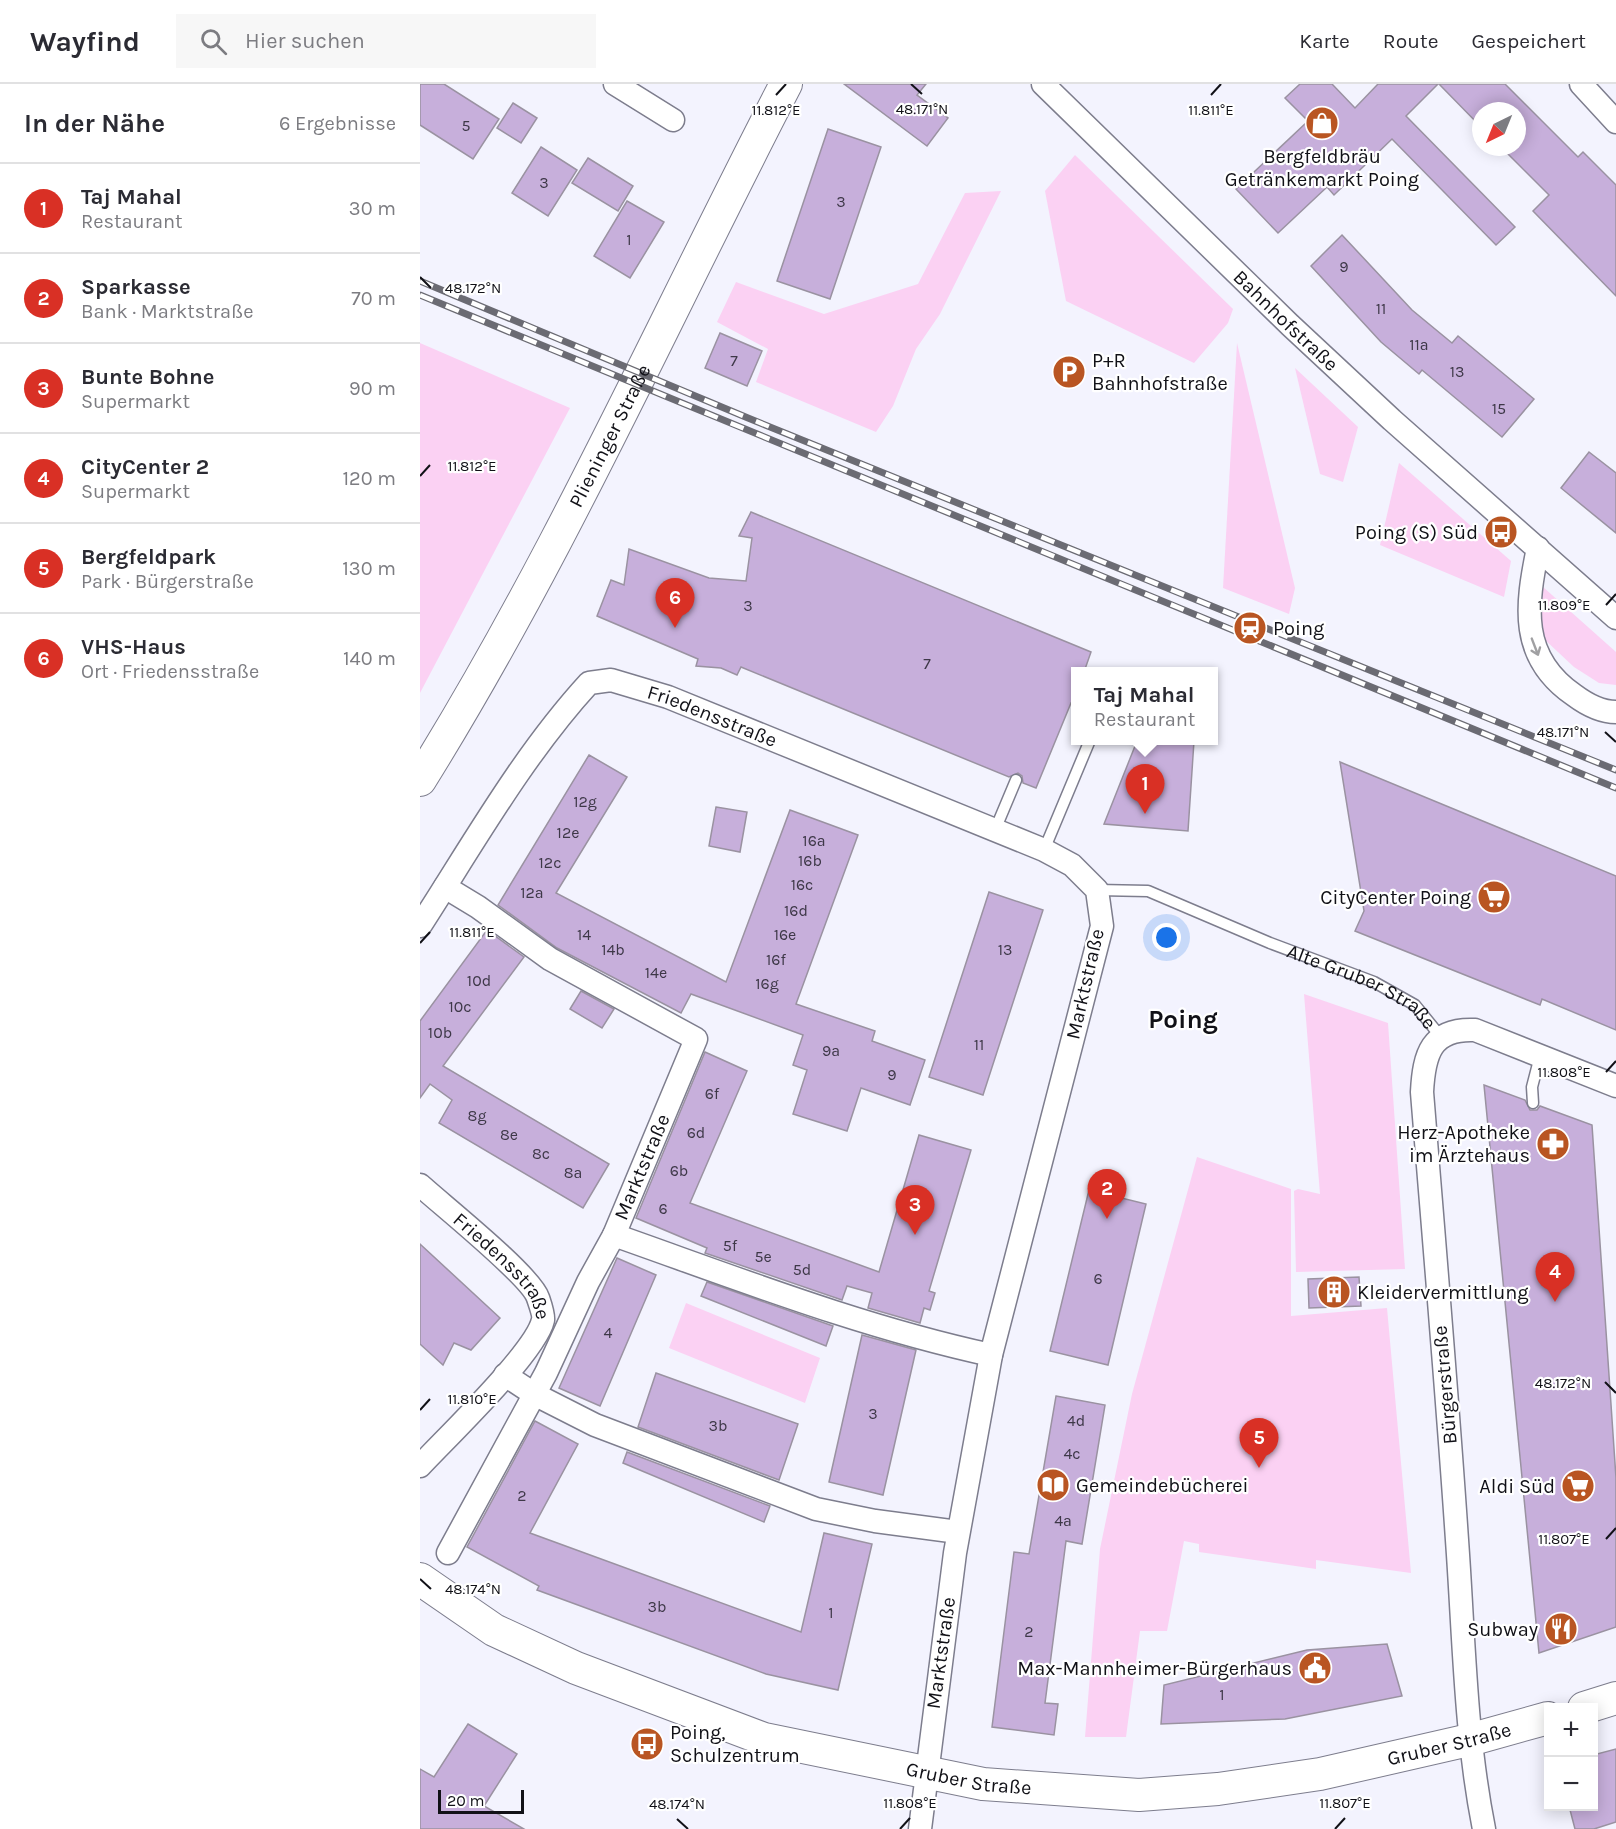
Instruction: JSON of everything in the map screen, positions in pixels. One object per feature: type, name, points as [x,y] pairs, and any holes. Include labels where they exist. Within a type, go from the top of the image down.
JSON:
[{"type":"street","points":[[615,84],[673,120]]},
{"type":"street","name":"Plieninger Straße","points":[[420,780],[536,583],[786,84]]},
{"type":"street","name":"Bahnhofstraße","points":[[1043,84],[1290,326],[1538,548],[1613,609]]},
{"type":"street","points":[[1581,84],[1616,122]]},
{"type":"street","points":[[1538,548],[1528,609],[1529,630],[1536,652],[1550,674],[1567,690],[1588,705],[1616,712]]},
{"type":"street","name":"Friedensstraße","points":[[420,926],[527,762],[570,703],[589,682],[611,680],[668,697],[1044,850],[1072,866],[1097,890]]},
{"type":"street","name":"Marktstraße","points":[[445,887],[478,907],[550,959],[696,1039],[614,1235],[853,1319],[933,1343],[991,1355]]},
{"type":"street","name":"Marktstraße","points":[[920,1829],[928,1774],[930,1729],[958,1532],[991,1355],[1102,926],[1097,890]]},
{"type":"street","name":"Alte Gruber Straße","points":[[1442,1037],[1456,1029],[1474,1030],[1616,1086]]},
{"type":"street","name":"Bürgerstraße","points":[[1442,1037],[1433,1044],[1423,1065],[1422,1092],[1469,1695],[1469,1740],[1484,1829]]},
{"type":"street","name":"Friedensstraße","points":[[420,1185],[512,1267],[538,1296],[543,1319],[534,1340],[505,1375],[420,1466]]},
{"type":"street","name":"Friedensstraße","points":[[448,1553],[534,1394],[588,1282],[614,1235]]},
{"type":"street","points":[[505,1375],[534,1394],[595,1425],[816,1509],[875,1521],[958,1532]]},
{"type":"street","name":"Gruber Straße","points":[[420,1579],[494,1630],[576,1668],[714,1722],[764,1739],[983,1784],[1139,1795],[1218,1789],[1320,1774],[1469,1740],[1544,1719]]},
{"type":"street","points":[[1598,1703],[1616,1698]]},
{"type":"lane","points":[[1044,850],[1088,745]]},
{"type":"lane","points":[[995,830],[1016,780]]},
{"type":"lane","name":"Alte Gruber Straße","points":[[1097,890],[1148,891],[1270,943],[1374,982],[1415,1005],[1442,1037]]},
{"type":"lane","points":[[1533,1103],[1532,1087],[1540,1056]]},
{"type":"shaded area","points":[[1075,155],[1233,309],[1228,323],[1194,363],[1066,301],[1045,191]]},
{"type":"shaded area","points":[[1001,191],[940,314],[916,349],[893,406],[876,432],[756,382],[768,349],[717,322],[736,282],[824,314],[918,284],[965,193]]},
{"type":"shaded area","points":[[420,343],[570,408],[420,693]]},
{"type":"shaded area","points":[[1237,343],[1295,588],[1289,614],[1223,588]]},
{"type":"shaded area","points":[[1295,368],[1358,427],[1343,482],[1320,474]]},
{"type":"shaded area","points":[[1399,463],[1511,561],[1504,597],[1380,545]]},
{"type":"shaded area","points":[[1543,587],[1616,652],[1616,685],[1599,683],[1574,667],[1543,638],[1539,619]]},
{"type":"shaded area","points":[[1304,994],[1388,1023],[1405,1269],[1296,1272],[1294,1191],[1298,1189],[1320,1194]]},
{"type":"shaded area","points":[[1197,1157],[1291,1189],[1291,1316],[1387,1308],[1411,1573],[1316,1560],[1316,1569],[1199,1552],[1199,1544],[1184,1541],[1167,1631],[1140,1631],[1126,1737],[1085,1737],[1100,1549],[1132,1394]]},
{"type":"shaded area","points":[[686,1303],[820,1358],[805,1403],[669,1348]]},
{"type":"building","points":[[420,84],[444,84],[499,119],[473,159],[420,125]]},
{"type":"building","points":[[844,84],[926,84],[917,95],[948,118],[927,146]]},
{"type":"building","points":[[1300,84],[1332,84],[1355,108],[1378,84],[1438,84],[1406,116],[1515,227],[1496,245],[1392,139],[1334,195],[1327,187],[1278,233],[1236,189],[1308,121],[1285,98]]},
{"type":"building","points":[[1439,84],[1505,84],[1523,102],[1472,102],[1472,118]]},
{"type":"building","points":[[513,103],[537,118],[521,143],[497,128]]},
{"type":"building","points":[[1526,105],[1578,157],[1583,152],[1616,185],[1616,296],[1533,211],[1549,195],[1510,156],[1526,156]]},
{"type":"building","points":[[828,129],[881,147],[830,299],[777,281]]},
{"type":"building","points":[[541,147],[577,170],[548,216],[512,193]]},
{"type":"building","points":[[588,158],[633,186],[618,211],[572,183]]},
{"type":"building","points":[[627,201],[664,222],[630,278],[594,256]]},
{"type":"building","points":[[1342,235],[1412,310],[1452,343],[1458,336],[1534,399],[1502,437],[1422,370],[1419,374],[1381,342],[1311,266]]},
{"type":"building","points":[[720,333],[762,351],[747,386],[705,368]]},
{"type":"building","points":[[1589,452],[1616,473],[1616,533],[1561,488]]},
{"type":"building","points":[[751,512],[1091,652],[1086,667],[1071,667],[1071,703],[1036,788],[1023,783],[1022,776],[1018,773],[1009,777],[741,667],[737,675],[721,668],[696,666],[698,659],[597,616],[611,580],[624,585],[629,549],[709,578],[746,581],[752,538],[739,536]]},
{"type":"building","points":[[1135,745],[1194,745],[1188,831],[1104,824]]},
{"type":"building","points":[[589,755],[627,777],[556,893],[726,982],[790,810],[858,835],[796,1004],[875,1031],[872,1041],[925,1060],[910,1105],[861,1088],[847,1131],[793,1114],[807,1070],[793,1065],[803,1035],[691,994],[681,1013],[557,948],[498,905]]},
{"type":"building","name":"CityCenter Poing","points":[[1340,762],[1616,876],[1616,1030],[1542,999],[1540,1005],[1355,931],[1364,911]]},
{"type":"building","points":[[716,807],[747,812],[740,852],[709,846]]},
{"type":"building","points":[[989,892],[1043,910],[983,1095],[929,1077]]},
{"type":"building","points":[[487,930],[524,957],[443,1066],[609,1164],[583,1208],[439,1123],[452,1100],[430,1084],[420,1098],[420,1021]]},
{"type":"building","points":[[581,991],[614,1009],[602,1028],[570,1009]]},
{"type":"building","points":[[705,1052],[747,1071],[690,1203],[879,1272],[919,1135],[971,1150],[929,1291],[935,1293],[930,1310],[924,1308],[920,1323],[868,1308],[872,1293],[847,1286],[842,1300],[705,1253],[707,1248],[636,1218]]},
{"type":"building","points":[[1484,1085],[1525,1100],[1530,1110],[1537,1110],[1540,1106],[1592,1125],[1616,1478],[1616,1627],[1539,1653]]},
{"type":"building","points":[[1089,1190],[1146,1204],[1108,1365],[1050,1351]]},
{"type":"building","points":[[420,1244],[500,1318],[471,1350],[454,1343],[443,1365],[420,1344]]},
{"type":"building","points":[[617,1258],[656,1275],[600,1406],[559,1388]]},
{"type":"building","name":"Kleidervermittlung","points":[[1359,1277],[1361,1306],[1309,1308],[1308,1279]]},
{"type":"building","points":[[707,1282],[833,1326],[826,1346],[701,1296]]},
{"type":"building","points":[[862,1335],[916,1350],[883,1495],[829,1482]]},
{"type":"building","points":[[656,1373],[798,1424],[779,1480],[638,1427]]},
{"type":"building","points":[[1056,1396],[1105,1405],[1082,1544],[1066,1541],[1045,1703],[1058,1704],[1054,1735],[992,1727],[1014,1552],[1029,1554]]},
{"type":"building","points":[[535,1421],[578,1444],[530,1533],[801,1632],[824,1533],[872,1544],[838,1690],[766,1674],[537,1590],[539,1586],[467,1547]]},
{"type":"building","points":[[627,1452],[770,1506],[764,1522],[623,1463]]},
{"type":"building","name":"Max-Mannheimer-Bürgerhaus","points":[[1387,1644],[1402,1696],[1285,1719],[1161,1724],[1164,1685],[1307,1650]]},
{"type":"building","points":[[468,1724],[517,1754],[484,1806],[524,1829],[420,1829],[420,1769],[434,1777]]},
{"type":"building","points":[[1616,1749],[1616,1822],[1594,1829],[1575,1829],[1570,1811],[1598,1811],[1598,1754]]},
{"type":"railway","points":[[420,281],[748,418],[1616,770]]},
{"type":"railway","points":[[420,295],[1616,788]]},
{"type":"place","name":"Bergfeldbräu Getränkemarkt Poing","points":[[1322,123]]},
{"type":"place","name":"P+R Bahnhofstraße","points":[[1069,372]]},
{"type":"place","name":"Poing (S) Süd","points":[[1501,532]]},
{"type":"place","name":"VHS-Haus","points":[[675,628]]},
{"type":"place","name":"Poing","points":[[1250,628]]},
{"type":"place","name":"Taj Mahal","points":[[1145,814]]},
{"type":"place","name":"CityCenter Poing","points":[[1494,897]]},
{"type":"place","name":"Herz-Apotheke im Ärztehaus","points":[[1553,1144]]},
{"type":"place","name":"Sparkasse","points":[[1107,1219]]},
{"type":"place","name":"Bunte Bohne","points":[[915,1235]]},
{"type":"place","name":"Kleidervermittlung","points":[[1334,1292]]},
{"type":"place","name":"CityCenter 2","points":[[1555,1302]]},
{"type":"place","name":"Bergfeldpark","points":[[1259,1468]]},
{"type":"place","name":"Gemeindebücherei","points":[[1053,1485]]},
{"type":"place","name":"Aldi Süd","points":[[1578,1486]]},
{"type":"place","name":"Subway","points":[[1561,1629]]},
{"type":"place","name":"Max-Mannheimer-Bürgerhaus","points":[[1315,1668]]},
{"type":"place","name":"Poing, Schulzentrum","points":[[647,1744]]},
{"type":"district","name":"Poing","points":[[1183,1019]]}]
